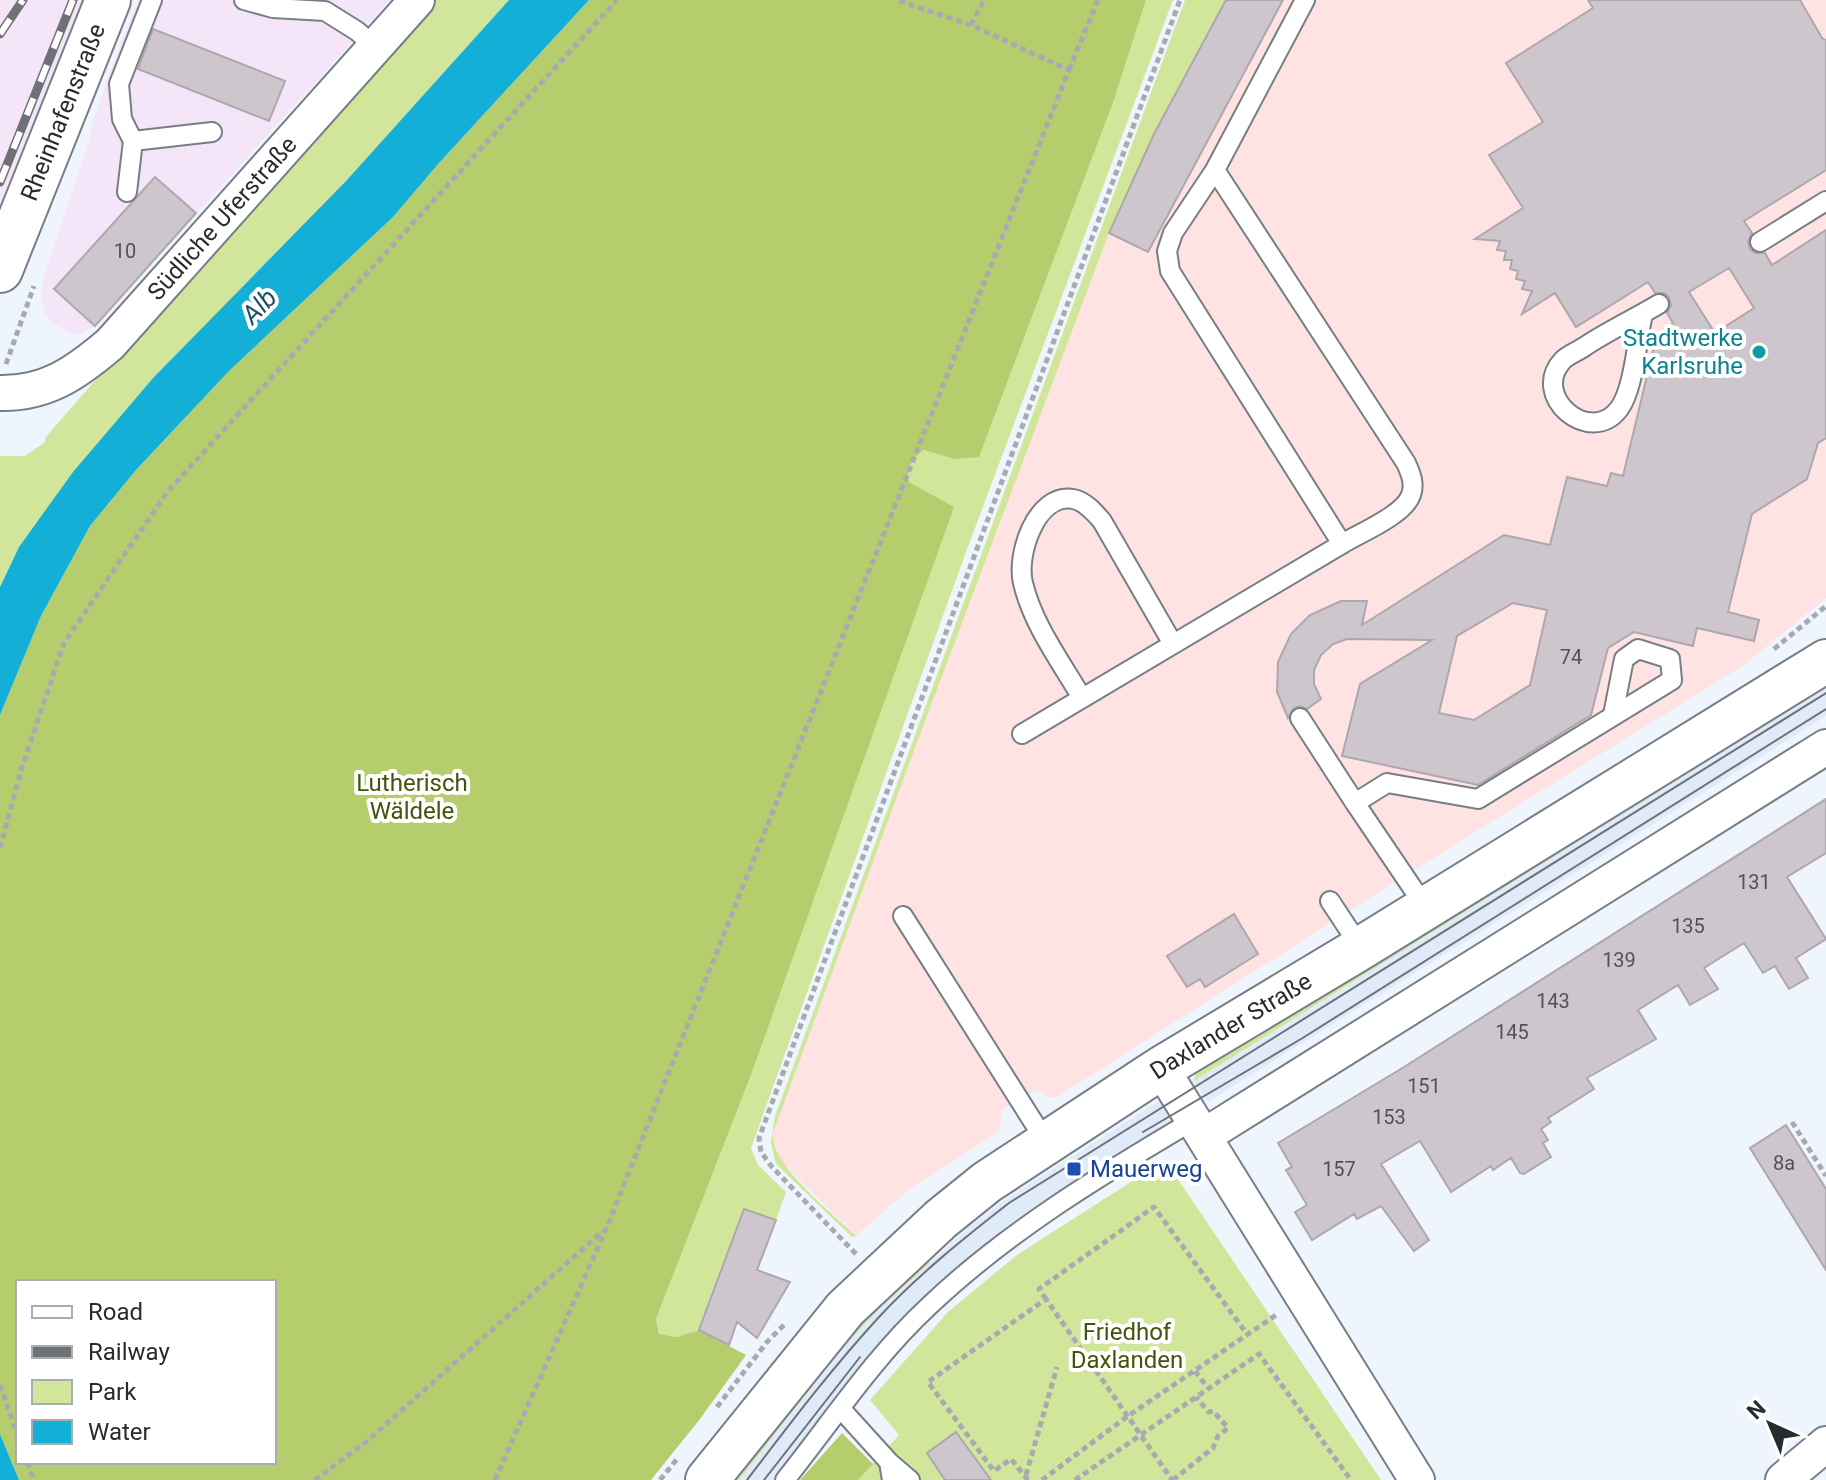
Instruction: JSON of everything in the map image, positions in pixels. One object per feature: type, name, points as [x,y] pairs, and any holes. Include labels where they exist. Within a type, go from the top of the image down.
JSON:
[{"type":"main road","name":"Rheinhafenstraße","points":[[0,270],[108,0]]},
{"type":"street","name":"Südliche Uferstraße","points":[[0,393],[22,393],[44,388],[66,378],[110,344],[417,0]]},
{"type":"street","name":"Daxlander Straße","points":[[707,1480],[845,1309],[878,1276],[976,1191],[1161,1068],[1826,661]]},
{"type":"street","points":[[1199,1128],[1826,747]]},
{"type":"street","points":[[1161,1068],[1415,1479]]},
{"type":"street","points":[[1783,1480],[1826,1444]]},
{"type":"lane","points":[[127,192],[133,141],[122,119],[119,84],[152,0]]},
{"type":"lane","points":[[244,0],[273,8],[306,5],[325,11],[357,31],[375,47]]},
{"type":"lane","points":[[1305,0],[1215,170],[1173,233],[1167,251],[1170,271],[1342,544]]},
{"type":"lane","points":[[133,141],[212,132]]},
{"type":"lane","points":[[1022,734],[1402,509],[1411,495],[1413,479],[1406,463],[1215,170]]},
{"type":"lane","points":[[1760,242],[1826,201]]},
{"type":"lane","points":[[1651,309],[1626,394],[1617,411],[1599,421],[1580,421],[1564,411],[1555,395],[1554,386],[1554,377],[1563,361],[1651,309]]},
{"type":"lane","points":[[1082,698],[1033,614],[1022,580],[1024,549],[1034,520],[1052,503],[1072,499],[1091,508],[1102,521],[1173,644]]},
{"type":"lane","points":[[1355,803],[1387,783],[1478,799],[1613,715]]},
{"type":"lane","points":[[1300,718],[1426,908]]},
{"type":"lane","points":[[1330,901],[1361,948]]},
{"type":"lane","points":[[903,916],[1046,1142]]},
{"type":"lane","points":[[785,1480],[880,1358],[929,1305],[1023,1227],[1199,1128]]},
{"type":"lane","points":[[841,1409],[890,1471],[910,1480]]},
{"type":"path","points":[[0,848],[22,767],[64,643],[168,491],[617,0]]},
{"type":"path","points":[[897,0],[971,25],[1069,70]]},
{"type":"path","points":[[971,25],[984,0]]},
{"type":"path","points":[[495,1480],[607,1227],[1098,0]]},
{"type":"path","points":[[878,1276],[772,1167],[761,1152],[759,1138],[1180,0]]},
{"type":"path","points":[[1792,1122],[1826,1176]]},
{"type":"path","points":[[1196,1397],[1228,1428],[1218,1436],[1213,1448],[1172,1480],[1039,1289],[1154,1207],[1247,1334]]},
{"type":"path","points":[[315,1480],[366,1442],[607,1227]]},
{"type":"path","points":[[1027,1478],[1011,1459],[994,1471],[928,1382],[1046,1299]]},
{"type":"path","points":[[1042,1480],[1128,1416],[1274,1316]]},
{"type":"path","points":[[1075,1480],[1259,1354],[1351,1480]]},
{"type":"path","points":[[1027,1478],[1057,1367]]},
{"type":"path","points":[[1195,1371],[1208,1388]]},
{"type":"path","points":[[0,1385],[16,1430]]},
{"type":"shaded area","points":[[0,0],[86,0],[0,213]]},
{"type":"shaded area","points":[[138,0],[390,0],[95,326],[77,335],[53,324],[45,312],[41,302],[44,275],[107,80]]},
{"type":"shaded area","points":[[1228,0],[1826,0],[1826,598],[1744,665],[1057,1097],[1050,1098],[1037,1090],[1001,1110],[998,1132],[907,1191],[856,1236],[782,1162],[773,1133],[1109,233]]},
{"type":"shaded area","points":[[1826,686],[1826,716],[1208,1102],[1194,1081]]},
{"type":"shaded area","points":[[1166,1096],[1180,1118],[1018,1218],[930,1289],[858,1369],[774,1480],[739,1480],[838,1353],[880,1308],[967,1229],[1006,1199]]},
{"type":"green space","points":[[436,0],[509,0],[346,181],[154,377],[19,547],[0,587],[0,456],[25,456],[45,442],[45,438],[195,265]]},
{"type":"green space","name":"Lutherisch Wäldele","points":[[589,0],[1146,0],[1114,100],[979,457],[955,459],[924,450],[909,468],[909,482],[954,507],[751,1075],[656,1319],[659,1334],[677,1337],[699,1330],[746,1355],[700,1419],[651,1480],[19,1480],[0,1434],[0,715],[41,616],[90,526],[136,470],[229,371],[393,217]]},
{"type":"green space","points":[[1146,0],[1173,0],[966,552],[751,1148],[758,1165],[786,1192],[776,1220],[744,1209],[699,1330],[677,1337],[659,1334],[656,1319],[751,1075],[953,508],[909,482],[909,468],[924,450],[979,457],[1114,100]]},
{"type":"green space","points":[[1185,0],[1228,0],[1109,233],[773,1133],[775,1146],[792,1174],[856,1236],[852,1237],[776,1164],[771,1143],[775,1116]]},
{"type":"green space","points":[[1826,675],[1826,686],[1194,1081],[1196,1071],[1205,1065]]},
{"type":"green space","name":"Friedhof Daxlanden","points":[[1165,1160],[1381,1480],[858,1480],[899,1435],[870,1400],[948,1312],[1017,1255]]},
{"type":"green space","points":[[926,1259],[930,1263],[880,1308],[838,1353],[739,1480],[729,1480],[839,1343]]},
{"type":"green space","points":[[842,1433],[873,1464],[858,1480],[800,1480]]},
{"type":"water","name":"Alb","points":[[509,0],[589,0],[393,217],[229,371],[136,470],[90,526],[41,616],[0,715],[0,587],[19,547],[73,472],[154,377],[346,181]]},
{"type":"water","points":[[0,1434],[19,1480],[0,1480]]},
{"type":"building","points":[[1226,0],[1283,0],[1148,252],[1109,233],[1154,134]]},
{"type":"building","points":[[1588,0],[1800,0],[1826,40],[1826,170],[1744,221],[1752,233],[1748,242],[1750,249],[1755,253],[1765,253],[1772,265],[1826,230],[1826,438],[1818,443],[1807,479],[1752,514],[1728,612],[1759,620],[1754,641],[1697,628],[1693,646],[1634,632],[1608,648],[1591,715],[1478,785],[1342,756],[1360,684],[1432,640],[1347,639],[1333,644],[1321,655],[1314,670],[1314,684],[1321,699],[1307,709],[1300,706],[1294,708],[1288,718],[1277,692],[1278,662],[1291,634],[1310,615],[1341,601],[1367,601],[1362,625],[1504,535],[1550,545],[1567,477],[1607,486],[1611,473],[1623,476],[1657,334],[1673,323],[1667,313],[1671,305],[1669,297],[1664,293],[1655,293],[1648,282],[1576,327],[1555,293],[1522,314],[1532,291],[1522,289],[1525,281],[1516,279],[1518,271],[1510,269],[1512,260],[1504,260],[1506,251],[1497,250],[1500,241],[1475,239],[1523,208],[1489,155],[1543,122],[1506,63],[1593,8]],"holes":[[[1729,268],[1754,308],[1715,333],[1689,292]],[[1513,603],[1547,610],[1530,685],[1474,720],[1439,713],[1457,636]]]},
{"type":"building","points":[[153,29],[285,81],[269,121],[138,69]]},
{"type":"building","points":[[155,177],[196,213],[95,326],[54,289]]},
{"type":"building","points":[[1826,799],[1826,853],[1787,877],[1826,939],[1796,958],[1808,978],[1789,989],[1775,966],[1763,973],[1744,943],[1704,968],[1718,989],[1690,1005],[1678,985],[1638,1010],[1656,1039],[1587,1078],[1594,1089],[1548,1118],[1551,1122],[1541,1129],[1548,1140],[1543,1143],[1551,1157],[1524,1174],[1520,1173],[1511,1158],[1493,1170],[1491,1166],[1451,1192],[1420,1141],[1381,1164],[1429,1240],[1414,1251],[1381,1206],[1357,1219],[1354,1214],[1312,1240],[1295,1212],[1307,1205],[1286,1170],[1292,1167],[1278,1143],[1404,1067]]},
{"type":"building","points":[[1234,914],[1258,954],[1205,987],[1200,979],[1187,987],[1167,956]]},
{"type":"building","points":[[1786,1125],[1826,1189],[1826,1270],[1750,1148]]},
{"type":"building","points":[[744,1209],[776,1220],[757,1270],[790,1282],[757,1338],[737,1322],[729,1345],[699,1330]]},
{"type":"building","points":[[956,1432],[991,1480],[945,1480],[927,1453]]},
{"type":"tram line","points":[[747,1480],[828,1376],[894,1301],[958,1243],[1009,1203],[1826,693]]},
{"type":"tram line","points":[[1143,1132],[1301,1039],[1826,709]]},
{"type":"tram line","points":[[764,1480],[860,1357]]},
{"type":"railway","points":[[0,34],[23,0]]},
{"type":"railway","points":[[0,182],[73,0]]},
{"type":"place","name":"Stadtwerke Karlsruhe","points":[[1759,352]]},
{"type":"place","name":"Mauerweg","points":[[1074,1169]]}]
